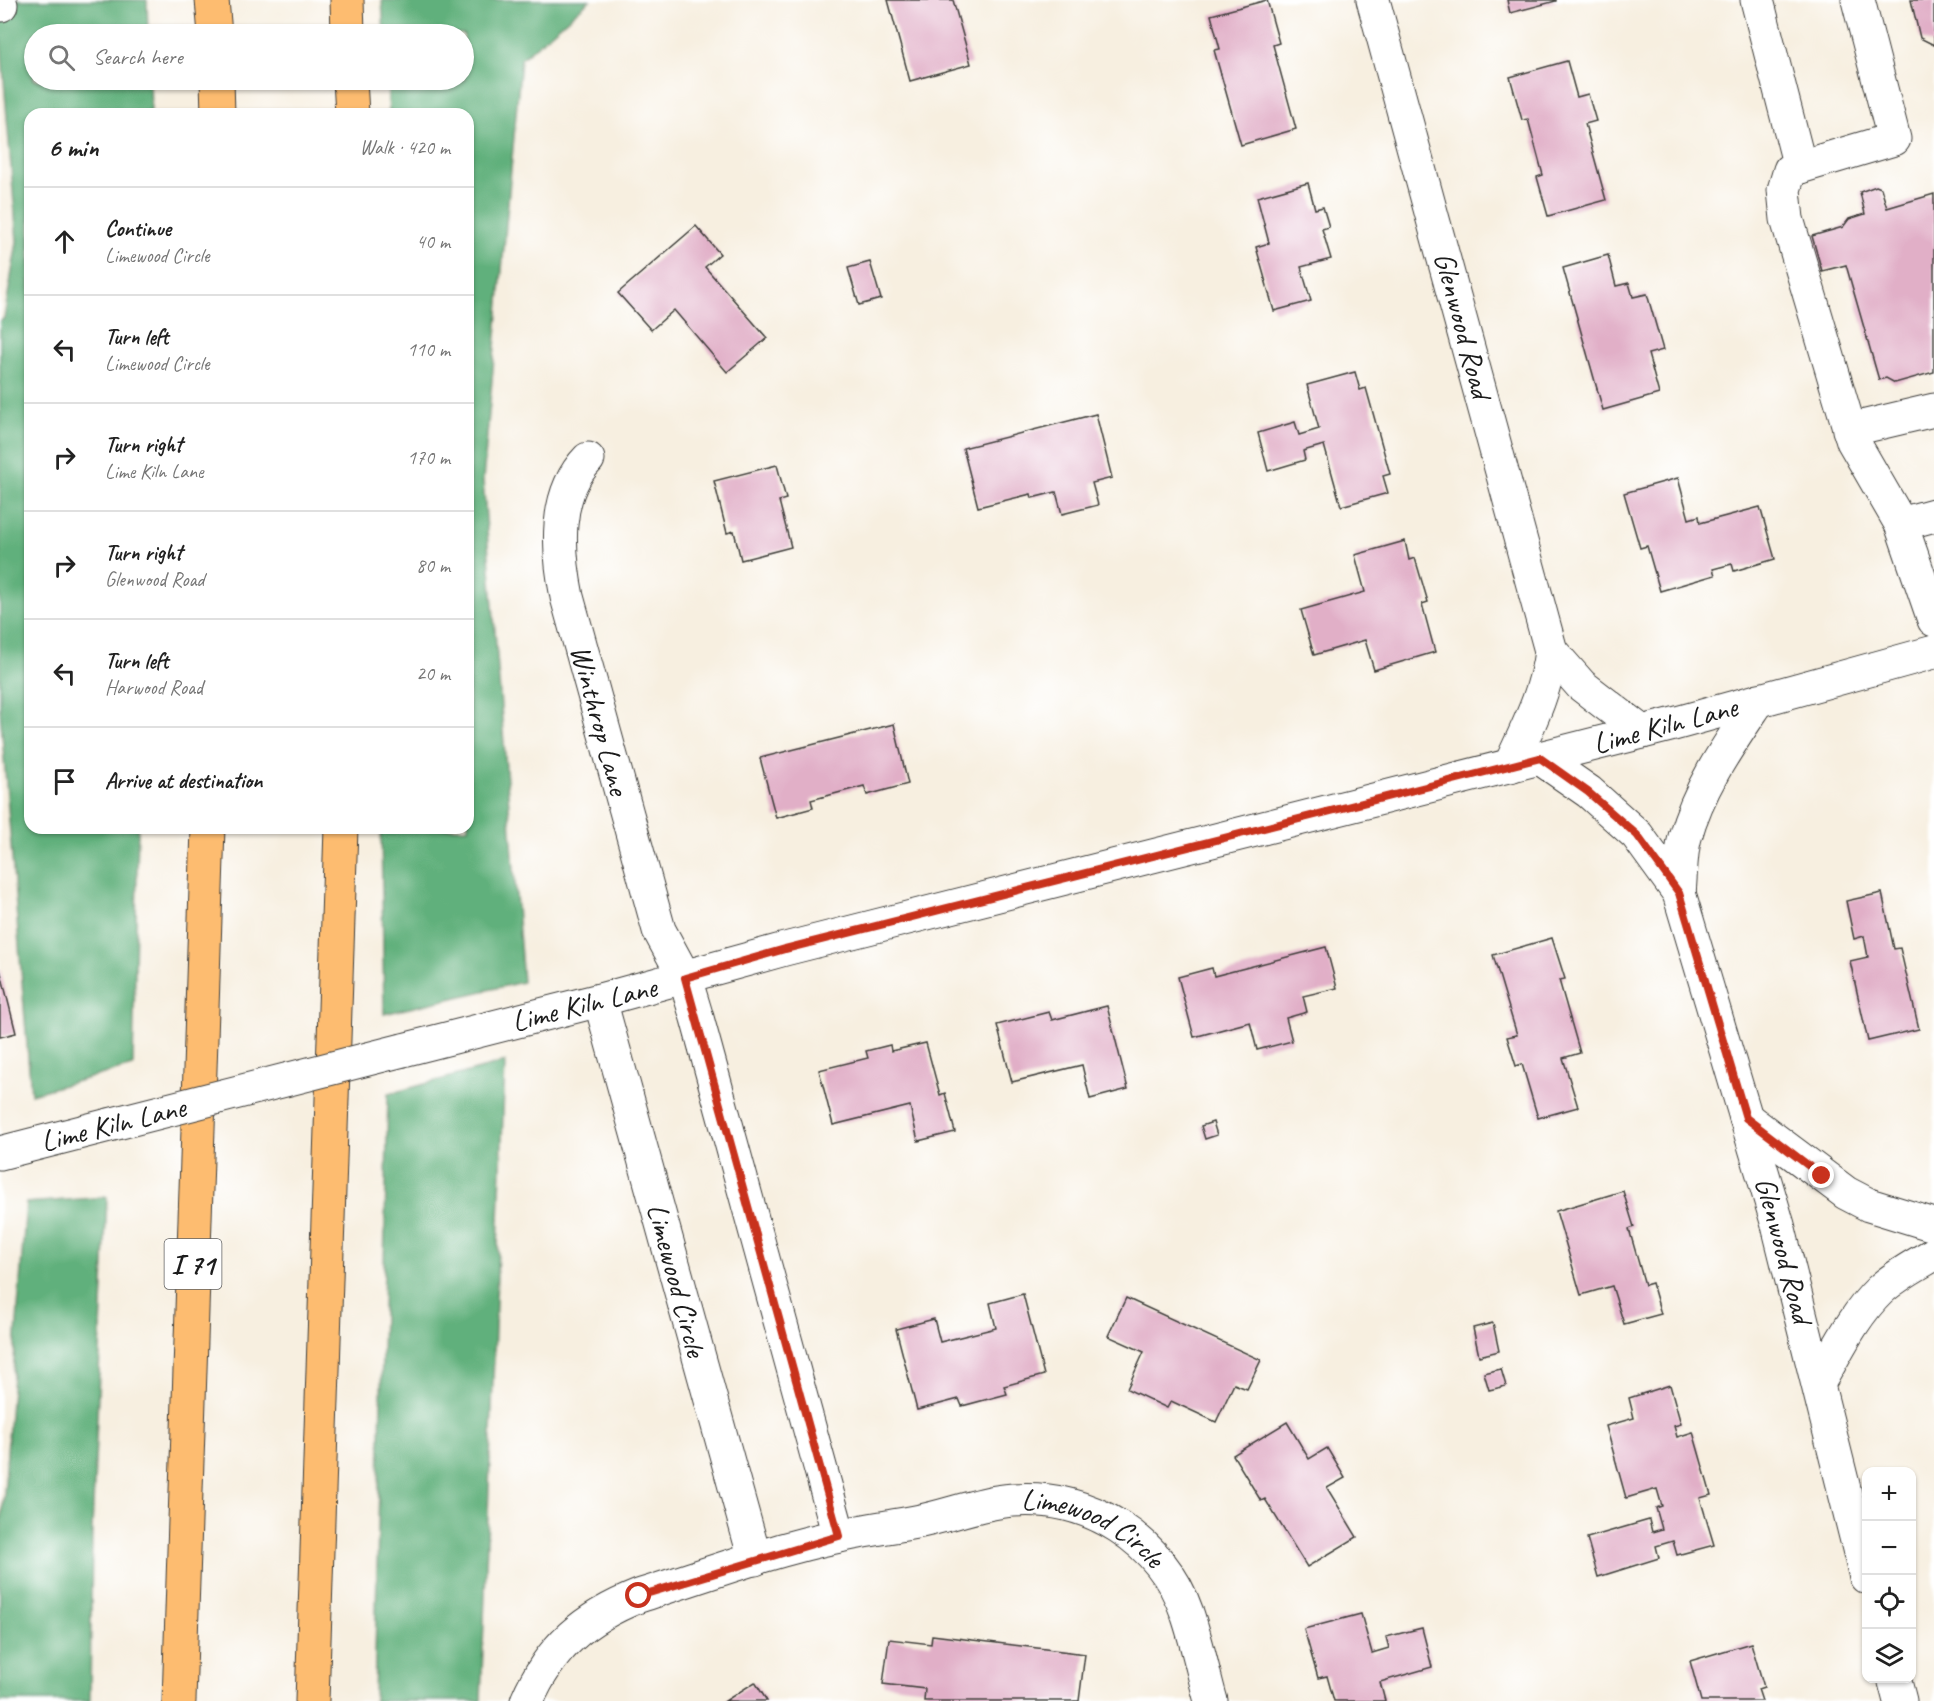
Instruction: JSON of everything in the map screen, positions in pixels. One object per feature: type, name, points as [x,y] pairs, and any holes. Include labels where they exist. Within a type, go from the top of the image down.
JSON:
[{"type":"highway","points":[[212,0],[214,24]]},
{"type":"highway","points":[[347,0],[348,24]]},
{"type":"highway","points":[[217,90],[218,108]]},
{"type":"highway","points":[[351,90],[352,108]]},
{"type":"highway","name":"I 71","points":[[178,1701],[208,834]]},
{"type":"highway","points":[[312,1701],[341,834]]},
{"type":"street","name":"Glenwood Road","points":[[1373,0],[1551,651],[1548,677],[1525,762],[1588,792],[1637,835],[1679,893],[1778,1225],[1866,1575]]},
{"type":"street","points":[[1757,0],[1800,167]]},
{"type":"street","points":[[1858,0],[1894,139],[1790,170],[1784,190],[1787,219],[1850,430],[1878,487],[1901,524],[1934,620]]},
{"type":"street","points":[[1850,430],[1934,410]]},
{"type":"street","name":"Winthrop Lane","points":[[588,459],[578,469],[566,492],[560,549],[561,568],[659,930],[685,978]]},
{"type":"street","points":[[1901,524],[1934,515]]},
{"type":"street","name":"Glenwood Road","points":[[1551,651],[1581,685],[1642,732]]},
{"type":"street","name":"Lime Kiln Lane","points":[[0,1153],[536,1014],[685,978],[785,949],[1642,732],[1934,652]]},
{"type":"street","name":"Glenwood Road","points":[[1679,893],[1684,840],[1695,808],[1718,760],[1759,700]]},
{"type":"street","points":[[685,978],[839,1536]]},
{"type":"street","name":"Limewood Circle","points":[[600,1000],[755,1559]]},
{"type":"street","points":[[1746,1118],[1846,1193],[1878,1208],[1934,1225]]},
{"type":"street","points":[[1819,1382],[1844,1337],[1879,1291],[1896,1277],[1934,1254]]},
{"type":"street","name":"Limewood Circle","points":[[527,1701],[537,1676],[555,1650],[574,1632],[616,1605],[755,1559],[839,1536],[918,1522],[1010,1500],[1034,1499],[1082,1508],[1119,1525],[1149,1551],[1164,1570],[1187,1612],[1211,1701]]},
{"type":"street","points":[[1895,1683],[1900,1701]]},
{"type":"green space","points":[[0,0],[147,0],[148,24],[24,24],[24,90],[150,90],[151,108],[24,108],[24,834],[138,834],[133,1066],[31,1094],[0,709],[0,321],[4,318],[17,242],[0,31]]},
{"type":"green space","points":[[382,0],[590,0],[521,59],[483,480],[523,982],[384,1014],[381,834],[474,834],[474,108],[389,108],[388,90],[474,90],[474,24],[383,24]]},
{"type":"green space","points":[[505,1062],[481,1701],[374,1701],[388,1094]]},
{"type":"green space","points":[[107,1197],[92,1528],[90,1701],[0,1701],[0,1545],[26,1203]]},
{"type":"building","points":[[888,0],[953,0],[971,64],[910,81]]},
{"type":"building","points":[[1267,0],[1279,43],[1273,45],[1296,129],[1241,145],[1214,50],[1220,49],[1211,15]]},
{"type":"building","points":[[1507,0],[1556,0],[1556,1],[1510,13]]},
{"type":"building","points":[[1911,0],[1934,0],[1934,45],[1920,38]]},
{"type":"building","points":[[1567,61],[1577,97],[1588,94],[1596,121],[1585,124],[1606,200],[1548,216],[1537,177],[1543,175],[1528,119],[1522,120],[1510,77]]},
{"type":"building","points":[[1308,183],[1315,209],[1323,207],[1329,227],[1322,229],[1331,259],[1301,267],[1311,301],[1274,311],[1256,247],[1269,243],[1257,197]]},
{"type":"building","points":[[1876,186],[1881,188],[1887,208],[1934,194],[1934,372],[1895,383],[1886,378],[1879,380],[1846,265],[1822,271],[1812,236],[1843,227],[1849,219],[1865,214],[1860,192]]},
{"type":"building","points":[[696,226],[720,254],[705,267],[767,338],[727,372],[674,310],[651,330],[618,293]]},
{"type":"building","points":[[1608,255],[1616,286],[1629,283],[1633,297],[1647,294],[1663,350],[1648,354],[1659,394],[1603,410],[1563,268]]},
{"type":"building","points":[[870,262],[881,299],[859,305],[848,268]]},
{"type":"building","points":[[1355,372],[1360,390],[1366,388],[1390,474],[1383,476],[1388,493],[1341,506],[1324,445],[1303,451],[1305,460],[1268,471],[1258,433],[1295,422],[1299,435],[1319,429],[1307,385]]},
{"type":"building","points":[[1096,414],[1112,478],[1092,483],[1098,505],[1062,514],[1056,492],[1032,498],[1031,494],[978,507],[963,448]]},
{"type":"building","points":[[777,465],[786,499],[779,501],[791,547],[741,560],[734,531],[727,533],[714,481]]},
{"type":"building","points":[[1678,478],[1689,519],[1699,516],[1700,523],[1760,507],[1775,559],[1734,571],[1732,564],[1713,569],[1715,575],[1660,591],[1647,546],[1640,548],[1624,493]]},
{"type":"building","points":[[1405,541],[1409,560],[1415,558],[1428,602],[1422,604],[1435,652],[1374,670],[1365,640],[1314,655],[1301,610],[1365,592],[1355,555]]},
{"type":"building","points":[[894,724],[908,784],[867,795],[864,786],[811,800],[813,808],[776,818],[760,758]]},
{"type":"building","points":[[1882,893],[1894,949],[1900,948],[1919,1029],[1868,1041],[1850,961],[1868,957],[1864,936],[1854,939],[1846,901]]},
{"type":"building","points":[[1552,938],[1565,979],[1559,980],[1580,1053],[1563,1058],[1578,1107],[1538,1118],[1522,1064],[1516,1066],[1507,1037],[1517,1035],[1493,955]]},
{"type":"building","points":[[1326,947],[1337,988],[1303,996],[1307,1012],[1286,1018],[1292,1041],[1257,1050],[1250,1022],[1194,1037],[1178,977],[1212,968],[1214,976]]},
{"type":"building","points":[[0,969],[16,1033],[0,1037]]},
{"type":"building","points":[[1107,1006],[1128,1089],[1090,1099],[1082,1065],[1012,1082],[997,1025],[1049,1012],[1052,1020]]},
{"type":"building","points":[[926,1043],[940,1095],[945,1093],[955,1132],[918,1141],[910,1106],[833,1125],[819,1070],[868,1058],[866,1051],[890,1045],[891,1051]]},
{"type":"building","points":[[1213,1122],[1217,1135],[1205,1139],[1201,1126]]},
{"type":"building","points":[[1623,1191],[1634,1227],[1629,1229],[1645,1285],[1652,1283],[1661,1314],[1624,1324],[1612,1286],[1581,1295],[1556,1211]]},
{"type":"building","points":[[1023,1294],[1044,1375],[1004,1386],[1007,1394],[962,1406],[959,1399],[917,1410],[896,1329],[934,1319],[940,1342],[996,1328],[990,1303]]},
{"type":"building","points":[[1126,1298],[1261,1360],[1247,1389],[1234,1384],[1216,1422],[1171,1401],[1167,1408],[1127,1389],[1144,1352],[1108,1336]]},
{"type":"building","points":[[1493,1323],[1499,1351],[1479,1356],[1473,1328]]},
{"type":"building","points":[[1501,1369],[1506,1386],[1489,1390],[1484,1373]]},
{"type":"building","points":[[1670,1385],[1681,1424],[1674,1426],[1677,1437],[1693,1432],[1711,1495],[1700,1498],[1714,1545],[1677,1555],[1673,1541],[1656,1546],[1659,1558],[1598,1577],[1587,1538],[1649,1520],[1652,1532],[1662,1529],[1656,1508],[1662,1506],[1657,1489],[1626,1498],[1606,1426],[1634,1418],[1629,1398]]},
{"type":"building","points":[[1287,1422],[1309,1459],[1327,1448],[1345,1478],[1327,1488],[1357,1537],[1307,1567],[1265,1499],[1261,1501],[1233,1455]]},
{"type":"building","points":[[1361,1614],[1372,1653],[1389,1648],[1386,1637],[1422,1628],[1432,1667],[1380,1682],[1385,1701],[1334,1701],[1327,1676],[1318,1678],[1304,1629]]},
{"type":"building","points":[[932,1635],[1085,1654],[1079,1701],[924,1701],[925,1689],[883,1684],[889,1639],[931,1644]]},
{"type":"building","points":[[1751,1643],[1764,1687],[1758,1689],[1762,1701],[1701,1701],[1690,1661]]},
{"type":"building","points":[[755,1682],[767,1701],[725,1701]]},
{"type":"route","points":[[639,1596],[755,1559],[839,1536],[729,1139],[698,1018],[685,978],[785,949],[1540,758],[1588,792],[1637,835],[1654,855],[1679,893],[1746,1118],[1822,1176]]}]
